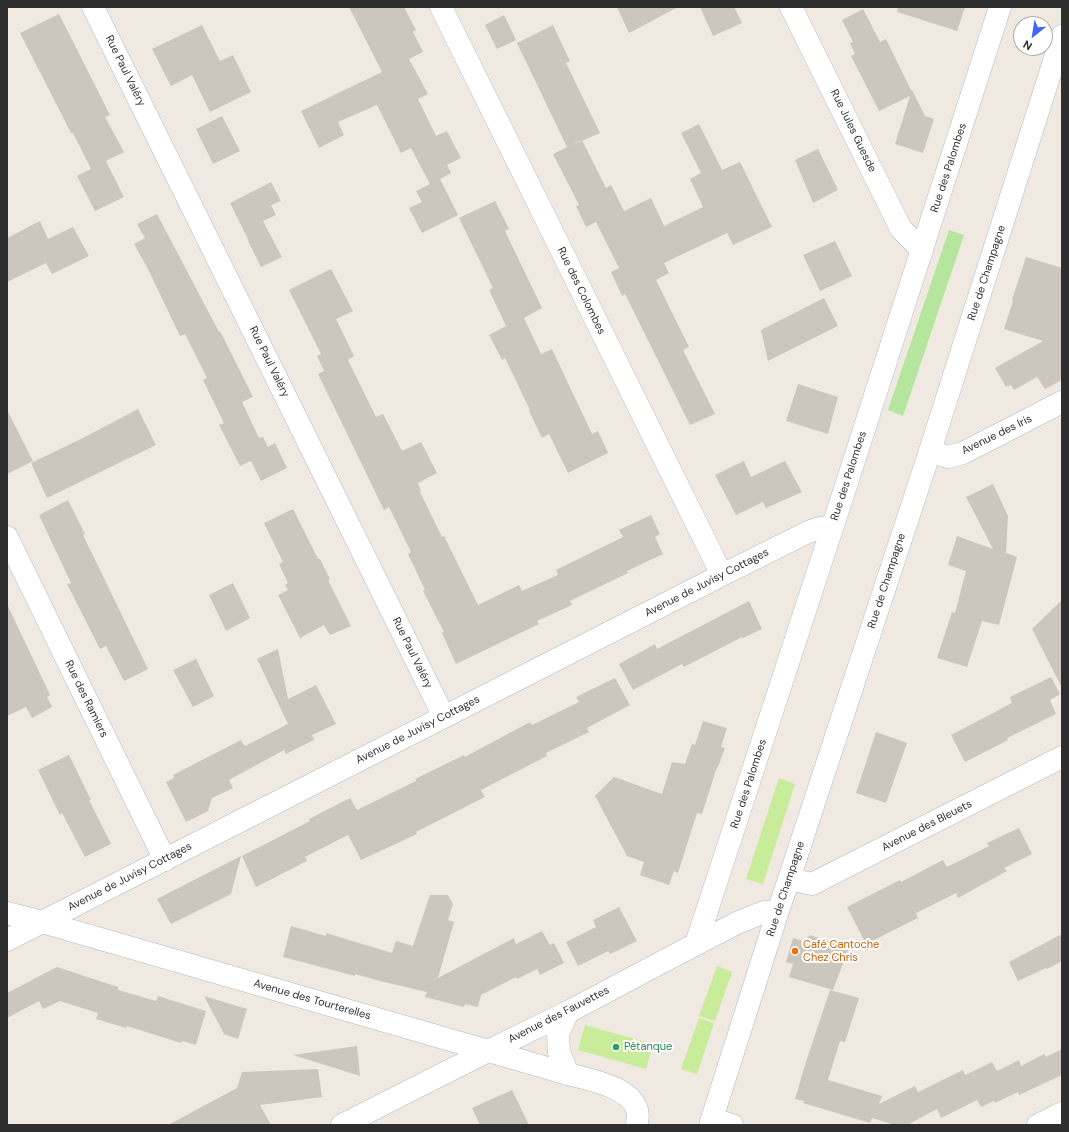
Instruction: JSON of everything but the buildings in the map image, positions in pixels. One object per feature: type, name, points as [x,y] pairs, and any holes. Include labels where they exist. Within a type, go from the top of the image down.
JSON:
[{"type":"street","name":"Rue Paul Valéry","points":[[93,7],[444,717]]},
{"type":"street","name":"Rue des Colombes","points":[[441,7],[722,576]]},
{"type":"street","name":"Rue Jules Guesde","points":[[791,7],[901,229],[922,250]]},
{"type":"street","name":"Rue des Palombes","points":[[696,944],[1000,7]]},
{"type":"street","name":"Rue de Champagne","points":[[718,1123],[778,911],[930,451],[1056,78],[1062,36]]},
{"type":"street","name":"Avenue des Iris","points":[[930,451],[948,457],[963,453],[1062,402]]},
{"type":"street","name":"Avenue de Juvisy Cottages","points":[[7,940],[808,532],[832,526]]},
{"type":"street","name":"Rue des Ramiers","points":[[7,538],[165,860]]},
{"type":"street","name":"Avenue des Bleuets","points":[[789,879],[812,884],[1062,757]]},
{"type":"street","name":"Avenue des Fauvettes","points":[[342,1125],[568,1012],[696,944],[764,912],[778,911]]},
{"type":"street","name":"Avenue des Tourterelles","points":[[7,913],[617,1089],[632,1099],[638,1111],[636,1125]]},
{"type":"street","points":[[568,1012],[558,1034],[559,1052],[568,1074]]},
{"type":"street","points":[[1038,1125],[1062,1113]]},
{"type":"green space","points":[[949,230],[964,235],[903,416],[888,410]]},
{"type":"green space","points":[[779,778],[795,784],[763,884],[746,879]]},
{"type":"green space","points":[[717,966],[732,972],[715,1021],[699,1016]]},
{"type":"green space","name":"Pétanque","points":[[699,1018],[714,1023],[697,1074],[681,1069]]},
{"type":"green space","name":"Pétanque","points":[[585,1025],[653,1044],[646,1069],[578,1050]]},
{"type":"place","name":"Café Cantoche Chez Chris","points":[[795,951]]},
{"type":"place","name":"Pétanque","points":[[616,1047]]}]
